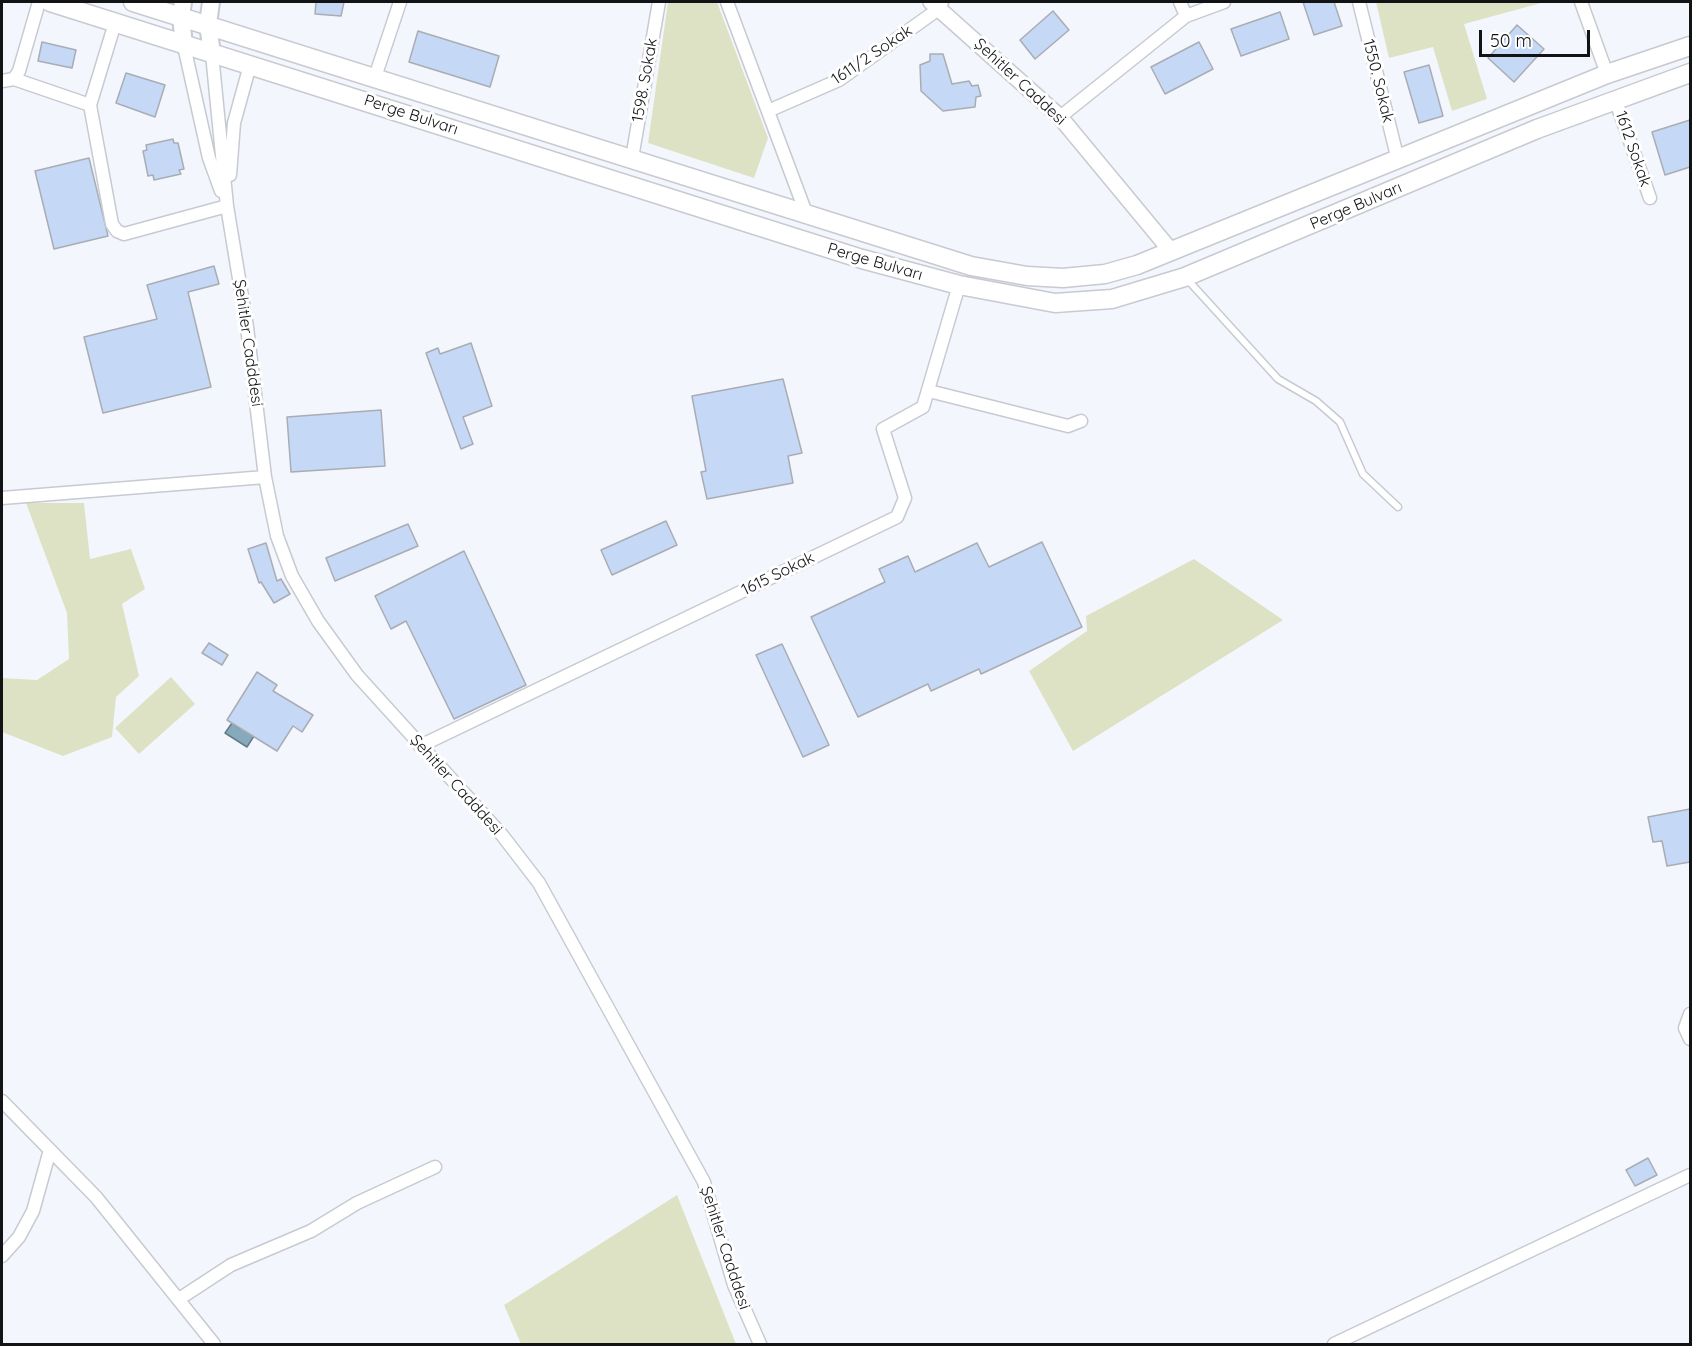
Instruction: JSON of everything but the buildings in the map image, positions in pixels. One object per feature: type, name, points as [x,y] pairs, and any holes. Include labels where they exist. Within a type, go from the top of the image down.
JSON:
[{"type":"main road","name":"Perge Bulvarı","points":[[50,2],[862,259],[959,285],[1056,303],[1112,299],[1185,277],[1616,99],[1690,73]]},
{"type":"main road","name":"Perge Bulvarı","points":[[133,2],[182,9],[208,24],[971,266],[1027,276],[1063,278],[1105,274],[1171,252],[1607,74],[1690,46]]},
{"type":"main road","points":[[211,2],[208,24],[212,54]]},
{"type":"main road","points":[[182,9],[184,45]]},
{"type":"street","points":[[8,80],[19,71],[39,2]]},
{"type":"street","points":[[375,77],[400,2]]},
{"type":"street","name":"1598. Sokak","points":[[632,158],[659,2]]},
{"type":"street","points":[[727,2],[806,213]]},
{"type":"street","points":[[1180,2],[1186,16]]},
{"type":"street","points":[[1060,117],[1186,16],[1224,2]]},
{"type":"street","name":"1550. Sokak","points":[[1359,2],[1398,160]]},
{"type":"street","points":[[1581,2],[1607,74]]},
{"type":"street","name":"1611/2 Sokak","points":[[768,111],[839,80],[938,4]]},
{"type":"street","name":"Şehitler Caddesi","points":[[938,4],[1060,117],[1171,252]]},
{"type":"street","points":[[115,23],[90,105],[112,224],[117,231],[124,234],[227,206]]},
{"type":"street","points":[[184,45],[208,158],[227,206]]},
{"type":"street","points":[[212,54],[227,206]]},
{"type":"street","points":[[227,206],[234,123],[250,65]]},
{"type":"street","points":[[8,80],[90,105]]},
{"type":"street","name":"1612 Sokak","points":[[1616,99],[1650,198]]},
{"type":"street","name":"Şehitler Cadddesi","points":[[227,206],[247,327],[265,477],[277,536],[292,576],[357,675],[502,835],[539,883],[704,1182],[734,1285],[760,1344]]},
{"type":"street","name":"1615 Sokak","points":[[420,746],[897,517],[906,498],[883,429],[923,407],[959,285]]},
{"type":"street","points":[[929,390],[1068,426],[1081,421]]},
{"type":"street","points":[[2,498],[265,477]]},
{"type":"street","points":[[1690,1014],[1685,1028],[1690,1040]]},
{"type":"street","points":[[2,1101],[96,1197],[214,1344]]},
{"type":"street","points":[[2,1256],[19,1237],[33,1211],[50,1150]]},
{"type":"street","points":[[179,1299],[231,1265],[311,1231],[357,1203],[435,1167]]},
{"type":"street","points":[[1335,1344],[1690,1175]]},
{"type":"lane","points":[[1185,277],[1278,379],[1317,401],[1340,422],[1363,474],[1398,507]]},
{"type":"green space","points":[[668,2],[717,2],[768,138],[754,178],[648,143]]},
{"type":"green space","points":[[1376,2],[1545,2],[1464,24],[1487,99],[1452,111],[1433,47],[1389,58]]},
{"type":"green space","points":[[26,503],[84,503],[90,559],[131,549],[145,589],[122,604],[139,676],[116,697],[112,737],[63,756],[2,732],[2,678],[37,680],[69,659],[67,613]]},
{"type":"green space","points":[[1194,559],[1283,620],[1073,751],[1029,671],[1087,631],[1086,616]]},
{"type":"green space","points":[[171,677],[195,704],[139,754],[115,728]]},
{"type":"green space","points":[[677,1195],[736,1344],[521,1344],[504,1305]]},
{"type":"water","points":[[232,723],[239,728],[242,724],[254,736],[247,747],[225,733]]}]
